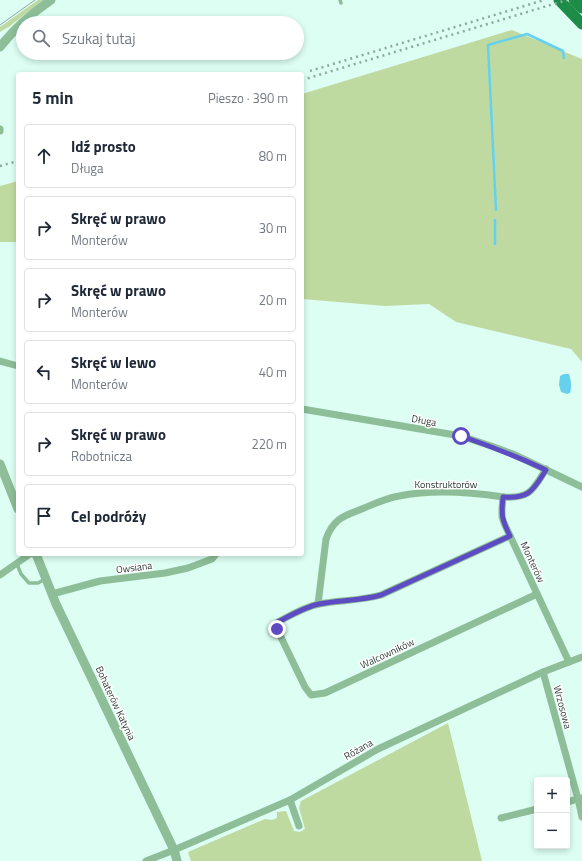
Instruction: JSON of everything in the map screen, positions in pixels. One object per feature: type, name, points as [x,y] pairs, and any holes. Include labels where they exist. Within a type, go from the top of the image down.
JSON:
[{"type":"main road","points":[[560,0],[582,24]]},
{"type":"main road","points":[[574,0],[582,8]]},
{"type":"street","points":[[31,16],[51,0]]},
{"type":"street","points":[[0,47],[3,40],[16,29]]},
{"type":"street","points":[[0,361],[16,365]]},
{"type":"street","name":"Długa","points":[[304,409],[461,436],[500,450],[582,487]]},
{"type":"street","points":[[0,464],[16,504]]},
{"type":"street","points":[[503,497],[522,497],[528,494],[546,470]]},
{"type":"street","name":"Konstruktorów","points":[[318,604],[326,539],[330,530],[339,519],[382,501],[398,496],[416,493],[458,492],[503,497]]},
{"type":"street","name":"Monterów","points":[[503,497],[502,516],[504,523],[569,662]]},
{"type":"street","points":[[318,604],[364,599],[381,595],[510,536]]},
{"type":"street","points":[[0,575],[27,556]]},
{"type":"street","name":"Bohaterów Katynia","points":[[37,556],[52,594],[178,861]]},
{"type":"street","name":"Owsiana","points":[[52,594],[100,581],[165,573],[188,568],[212,559],[214,556]]},
{"type":"street","name":"Walcowników","points":[[318,604],[278,622],[277,625],[277,629],[305,687],[311,694],[325,693],[537,594]]},
{"type":"street","name":"Różana","points":[[146,861],[290,800],[378,749],[543,672],[582,657]]},
{"type":"street","name":"Wrzosowa","points":[[543,672],[580,798],[582,817]]},
{"type":"street","points":[[570,801],[580,798]]},
{"type":"street","points":[[290,800],[299,826]]},
{"type":"street","points":[[501,818],[534,810]]},
{"type":"lane","points":[[16,563],[21,574],[29,583],[38,583],[46,579]]},
{"type":"green space","points":[[38,0],[43,0],[23,16],[16,16],[16,21],[0,32],[0,27]]},
{"type":"green space","points":[[512,30],[582,59],[582,362],[571,349],[456,322],[429,304],[385,306],[304,299],[304,93]]},
{"type":"green space","points":[[16,182],[16,242],[0,242],[0,186]]},
{"type":"green space","points":[[448,723],[482,861],[191,861],[188,852],[265,819],[272,820],[277,818],[277,812],[286,811],[294,831],[300,832],[305,829],[299,808],[301,801]]},
{"type":"water","points":[[569,374],[571,381],[570,393],[567,394],[561,392],[559,385],[560,376]]},
{"type":"waterway","points":[[496,210],[488,45],[527,34],[563,51],[564,58]]},
{"type":"waterway","points":[[495,220],[495,244]]},
{"type":"tram line","points":[[0,25],[35,0]]},
{"type":"railway","points":[[310,71],[544,0]]},
{"type":"railway","points":[[304,79],[567,0]]},
{"type":"railway","points":[[0,166],[16,162]]},
{"type":"route","points":[[277,629],[278,622],[304,609],[318,604],[364,599],[381,595],[510,536],[502,516],[503,497],[522,497],[528,494],[533,490],[546,470],[513,454],[461,436]]}]
